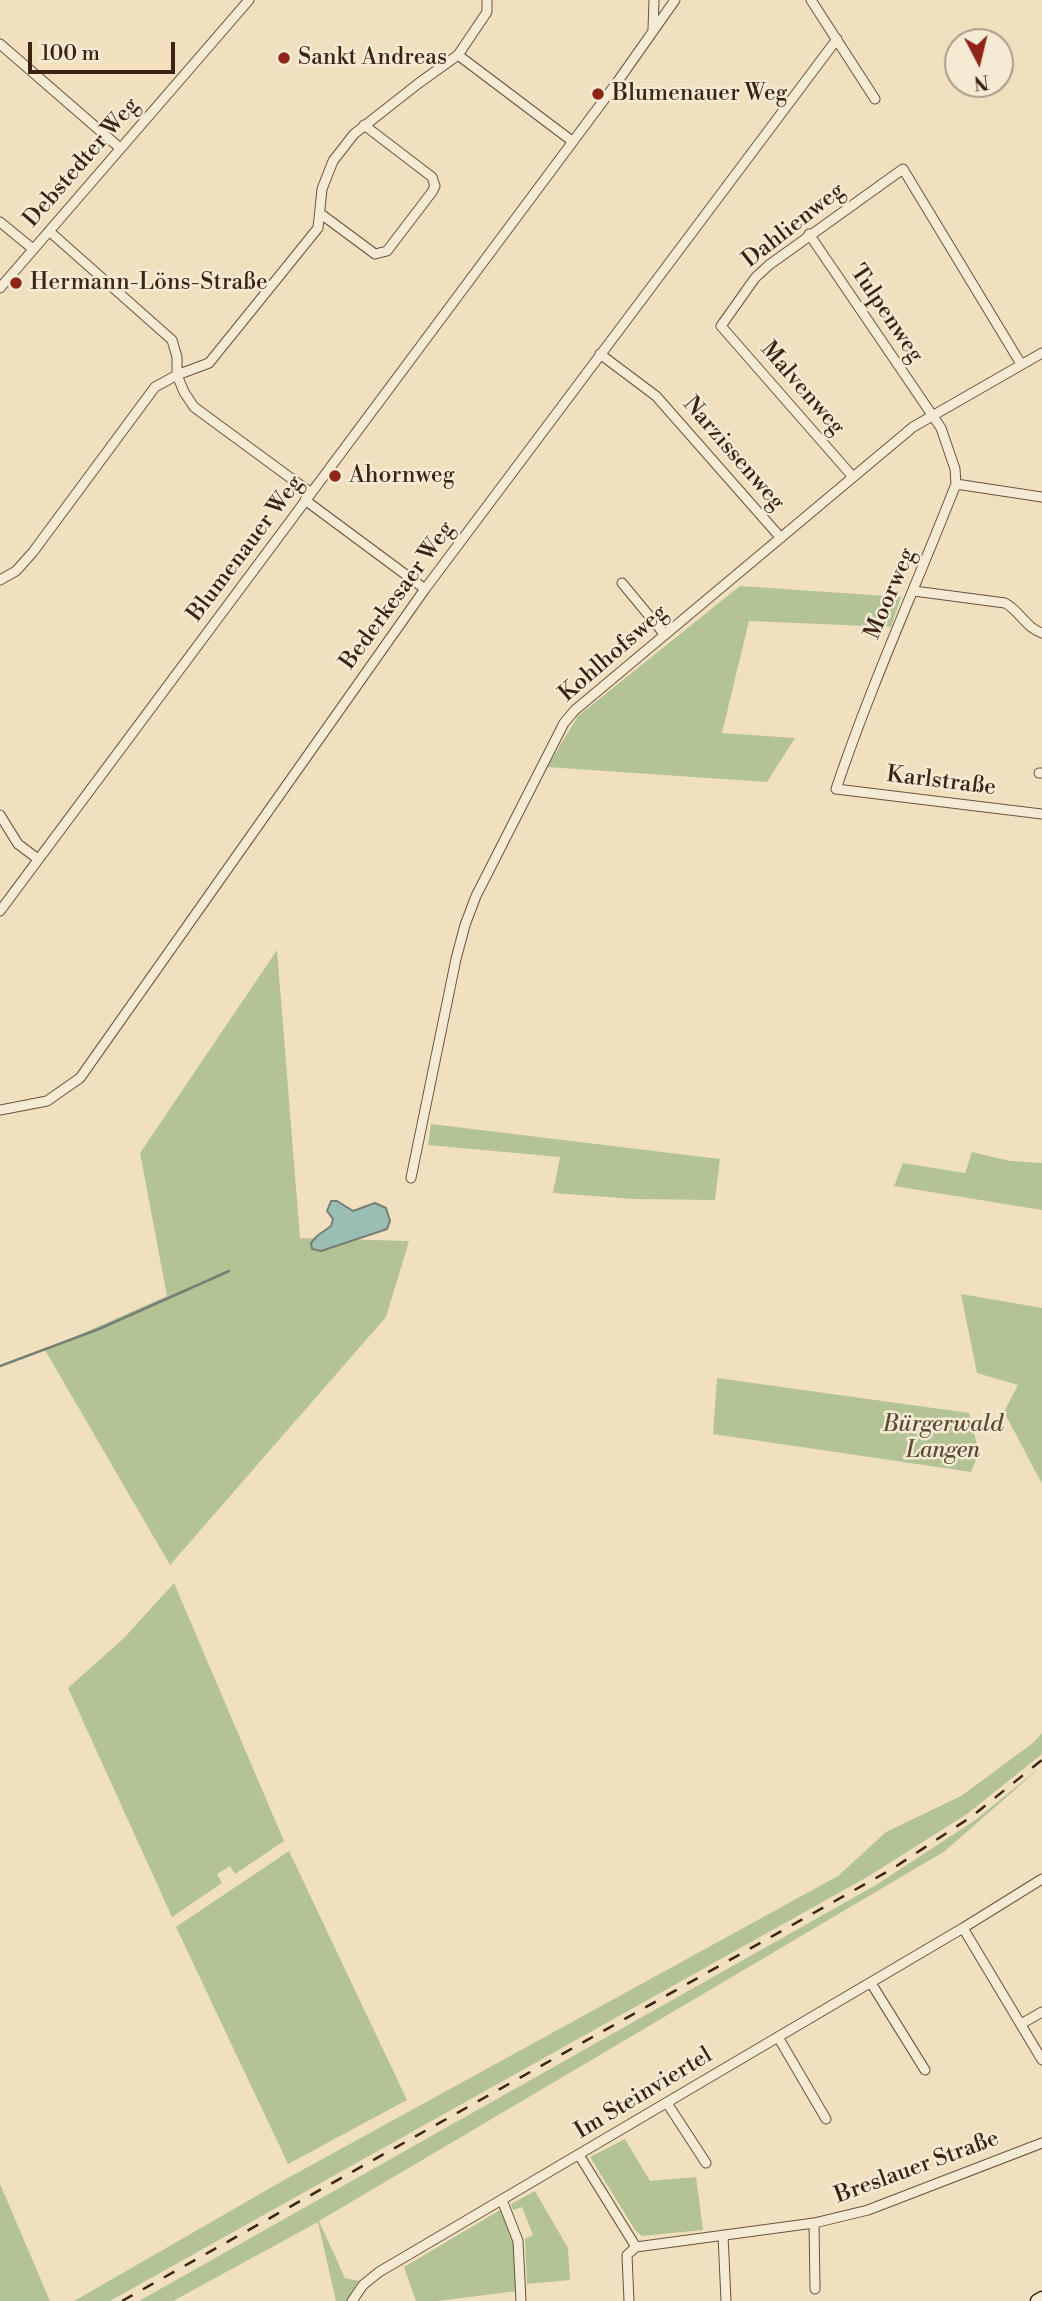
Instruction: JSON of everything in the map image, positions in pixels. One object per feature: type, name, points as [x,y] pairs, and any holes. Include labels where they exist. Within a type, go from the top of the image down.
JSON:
[{"type":"main road","points":[[1037,2301],[1042,2298]]},
{"type":"street","name":"Debstedter Weg","points":[[0,288],[249,0]]},
{"type":"street","points":[[0,580],[16,571],[33,552],[155,387],[177,374],[208,363],[318,228],[322,188],[333,160],[364,125],[458,55],[487,12],[487,0]]},
{"type":"street","points":[[653,31],[654,0]]},
{"type":"street","name":"Blumenauer Weg","points":[[0,911],[675,0]]},
{"type":"street","points":[[811,0],[875,99]]},
{"type":"street","name":"Bederkesaer Weg","points":[[0,1111],[47,1101],[80,1078],[425,589],[837,40]]},
{"type":"street","points":[[0,44],[120,148]]},
{"type":"street","points":[[458,55],[572,141]]},
{"type":"street","points":[[321,214],[375,254],[381,254],[387,251],[435,186],[432,177],[364,125]]},
{"type":"street","name":"Dahlienweg","points":[[721,326],[755,278],[769,265],[904,169],[1021,364]]},
{"type":"street","points":[[0,222],[33,249]]},
{"type":"street","points":[[49,231],[172,340],[177,357],[177,374],[194,407],[425,589]]},
{"type":"street","name":"Tulpenweg","points":[[809,234],[930,415]]},
{"type":"street","name":"Malvenweg","points":[[721,326],[853,477]]},
{"type":"street","name":"Kohlhofsweg","points":[[411,1178],[465,925],[476,896],[564,723],[575,710],[930,415],[1042,353]]},
{"type":"street","name":"Narzissenweg","points":[[600,354],[656,396],[781,538]]},
{"type":"street","points":[[930,415],[941,428],[956,484],[1042,497]]},
{"type":"street","name":"Moorweg","points":[[836,789],[859,720],[956,484]]},
{"type":"street","points":[[622,583],[665,635]]},
{"type":"street","points":[[914,591],[1005,603],[1015,608],[1031,628],[1042,633]]},
{"type":"street","name":"Karlstraße","points":[[836,789],[1042,814]]},
{"type":"street","points":[[0,815],[19,844],[38,859]]},
{"type":"street","name":"Im Steinviertel","points":[[352,2301],[363,2285],[379,2272],[778,2038],[1042,1879]]},
{"type":"street","points":[[963,1928],[1042,2060]]},
{"type":"street","points":[[870,1983],[925,2070]]},
{"type":"street","points":[[1021,2024],[1042,2012]]},
{"type":"street","points":[[778,2038],[826,2119]]},
{"type":"street","points":[[667,2103],[706,2163]]},
{"type":"street","name":"Breslauer Straße","points":[[636,2247],[814,2223],[868,2210],[1042,2143]]},
{"type":"street","points":[[579,2155],[636,2247],[627,2255],[629,2301]]},
{"type":"street","points":[[502,2200],[518,2241],[521,2301]]},
{"type":"street","points":[[814,2223],[815,2289]]},
{"type":"street","points":[[723,2235],[726,2301]]},
{"type":"green space","points":[[740,586],[901,597],[891,627],[749,621],[722,733],[795,738],[767,782],[547,767],[578,716]]},
{"type":"green space","points":[[277,950],[300,1238],[409,1241],[386,1317],[170,1565],[45,1350],[167,1296],[140,1153]]},
{"type":"green space","points":[[431,1124],[720,1159],[715,1200],[633,1199],[553,1193],[560,1157],[428,1145]]},
{"type":"green space","points":[[972,1152],[1010,1161],[1042,1163],[1042,1210],[894,1186],[903,1163],[965,1173]]},
{"type":"green space","points":[[961,1294],[1042,1308],[1042,1484],[1004,1412],[1018,1385],[977,1373]]},
{"type":"green space","name":"Bürgerwald Langen","points":[[717,1378],[969,1413],[979,1452],[971,1472],[713,1434]]},
{"type":"green space","points":[[174,1583],[284,1841],[235,1874],[230,1866],[217,1874],[222,1883],[172,1917],[68,1688],[124,1638]]},
{"type":"green space","points":[[1042,1733],[1042,1754],[967,1814],[869,1876],[110,2301],[74,2301],[286,2179],[838,1876],[886,1832],[961,1796],[1033,1743]]},
{"type":"green space","points":[[1042,1766],[945,1851],[319,2221],[345,2278],[359,2281],[346,2301],[336,2301],[318,2222],[173,2301],[139,2301],[876,1885],[974,1821]]},
{"type":"green space","points":[[289,1851],[407,2100],[288,2164],[176,1927]]},
{"type":"green space","points":[[625,2139],[650,2181],[696,2177],[703,2230],[642,2236],[635,2230],[590,2157]]},
{"type":"green space","points":[[0,2184],[50,2301],[0,2301]]},
{"type":"green space","points":[[535,2191],[568,2248],[570,2280],[527,2284],[525,2239],[533,2235],[522,2207],[513,2210],[511,2204]]},
{"type":"green space","points":[[500,2210],[506,2217],[513,2237],[517,2291],[416,2301],[404,2267]]},
{"type":"water","points":[[331,1201],[337,1201],[353,1211],[375,1203],[386,1208],[390,1221],[387,1229],[321,1251],[312,1249],[311,1243],[331,1226],[333,1219],[327,1211]]},
{"type":"waterway","points":[[0,1366],[99,1329],[229,1271]]},
{"type":"railway","points":[[122,2301],[892,1869],[971,1817],[1042,1760]]},
{"type":"place","name":"Sankt Andreas","points":[[284,58]]},
{"type":"place","name":"Blumenauer Weg","points":[[598,94]]},
{"type":"place","name":"Hermann-Löns-Straße","points":[[16,283]]},
{"type":"place","name":"Ahornweg","points":[[335,476]]}]
